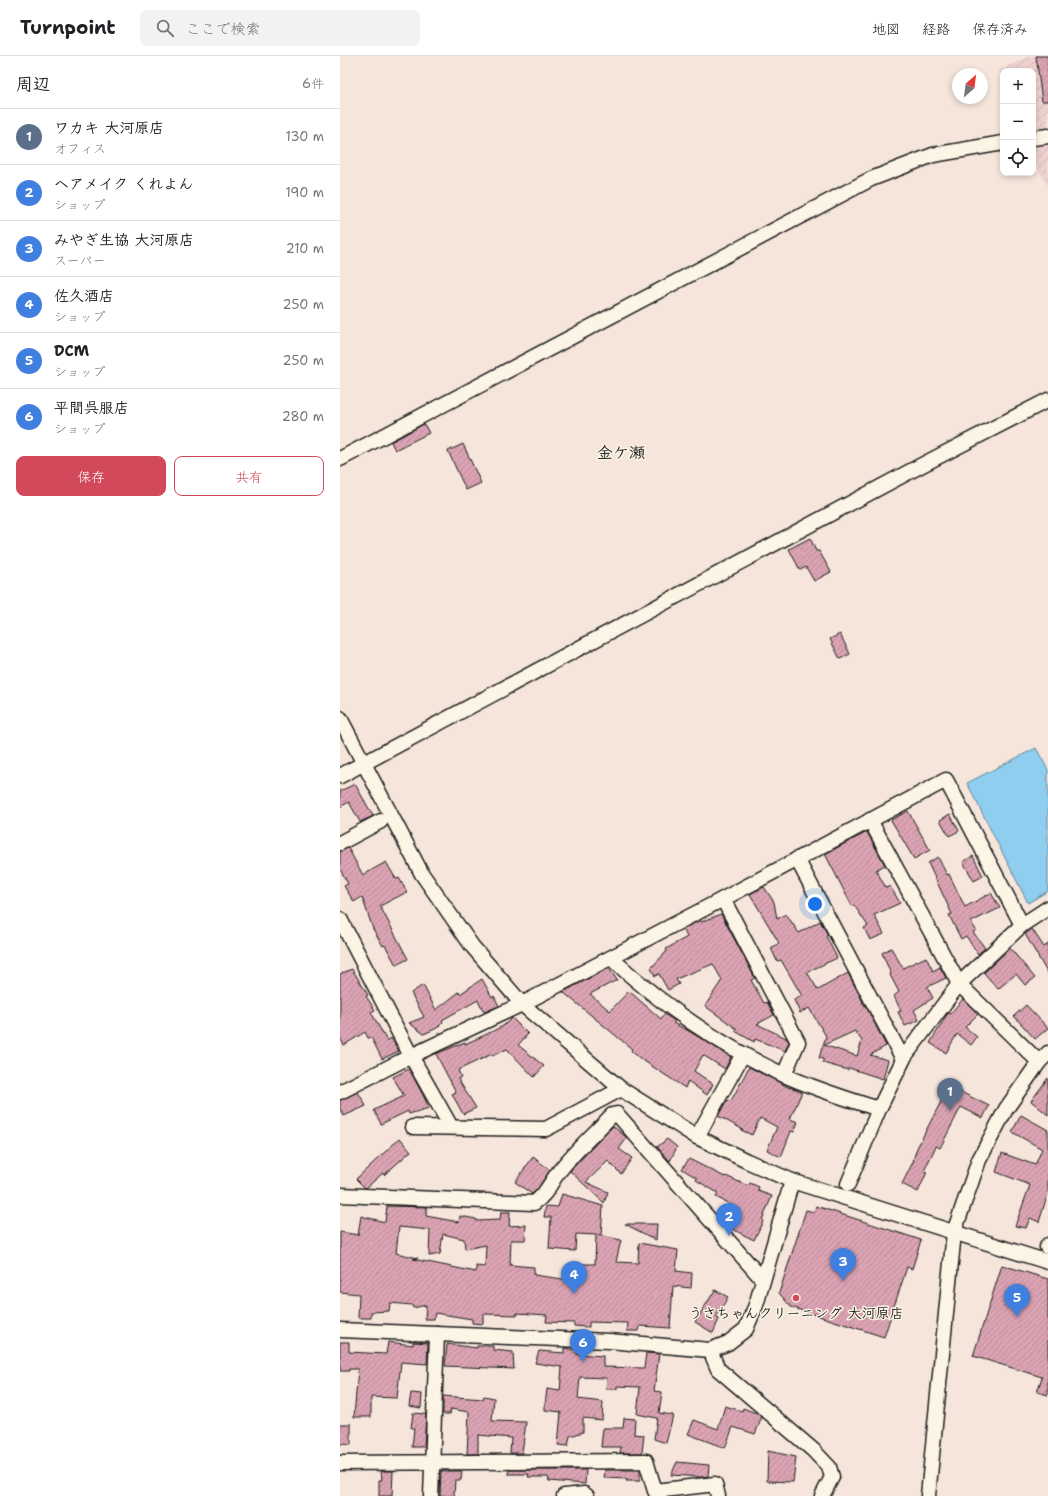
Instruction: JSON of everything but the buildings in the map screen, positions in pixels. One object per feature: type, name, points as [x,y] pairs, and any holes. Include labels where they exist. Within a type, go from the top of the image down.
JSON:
[{"type":"street","points":[[1036,138],[1048,136]]},
{"type":"street","points":[[340,459],[871,179],[933,155],[1000,144]]},
{"type":"street","points":[[340,776],[920,466],[1048,400]]},
{"type":"street","points":[[340,718],[422,874],[472,946],[522,1004],[621,1089],[698,1137],[792,1181],[1048,1262]]},
{"type":"street","points":[[341,1088],[522,1004],[946,780],[1022,925]]},
{"type":"street","points":[[870,820],[958,984],[1043,1057],[1006,1109],[979,1160],[954,1232],[928,1496]]},
{"type":"street","points":[[340,843],[381,821]]},
{"type":"street","points":[[798,859],[903,1059]]},
{"type":"street","points":[[723,899],[798,1042],[784,1075]]},
{"type":"street","points":[[848,1184],[879,1109],[903,1059],[958,984],[1022,925],[1048,908]]},
{"type":"street","points":[[340,919],[411,1056],[451,1127]]},
{"type":"street","points":[[611,958],[638,982],[676,1012],[743,1054],[784,1075],[829,1093],[879,1109]]},
{"type":"street","points":[[698,1137],[743,1054]]},
{"type":"street","points":[[413,1126],[546,1129],[621,1089]]},
{"type":"street","points":[[603,1099],[612,1115]]},
{"type":"street","points":[[340,1196],[534,1203],[541,1198],[560,1170],[612,1115],[618,1114],[763,1280]]},
{"type":"street","points":[[340,1330],[609,1342],[710,1350],[728,1343],[746,1328],[756,1305],[792,1181]]},
{"type":"street","points":[[431,1496],[431,1462],[437,1334]]},
{"type":"street","points":[[710,1350],[718,1369],[813,1450],[829,1467],[832,1477],[822,1496]]},
{"type":"street","points":[[340,1463],[646,1461],[656,1491],[715,1484],[718,1496]]},
{"type":"street","points":[[564,1496],[584,1494],[587,1496]]},
{"type":"shaded area","points":[[1029,56],[1048,56],[1048,186],[1036,164],[1036,68],[1005,68]]},
{"type":"water","points":[[1036,748],[1048,770],[1048,891],[1028,903],[967,783]]},
{"type":"place","name":"ワカキ 大河原店","points":[[950,1111]]},
{"type":"place","name":"ヘアメイク くれよん","points":[[729,1236]]},
{"type":"place","name":"みやぎ生協 大河原店","points":[[843,1281]]},
{"type":"place","name":"佐久酒店","points":[[574,1294]]},
{"type":"place","name":"うさちゃんクリーニング 大河原店","points":[[796,1298]]},
{"type":"place","name":"DCM","points":[[1017,1317]]},
{"type":"place","name":"平間呉服店","points":[[583,1362]]},
{"type":"district","name":"金ケ瀬","points":[[621,452]]}]
